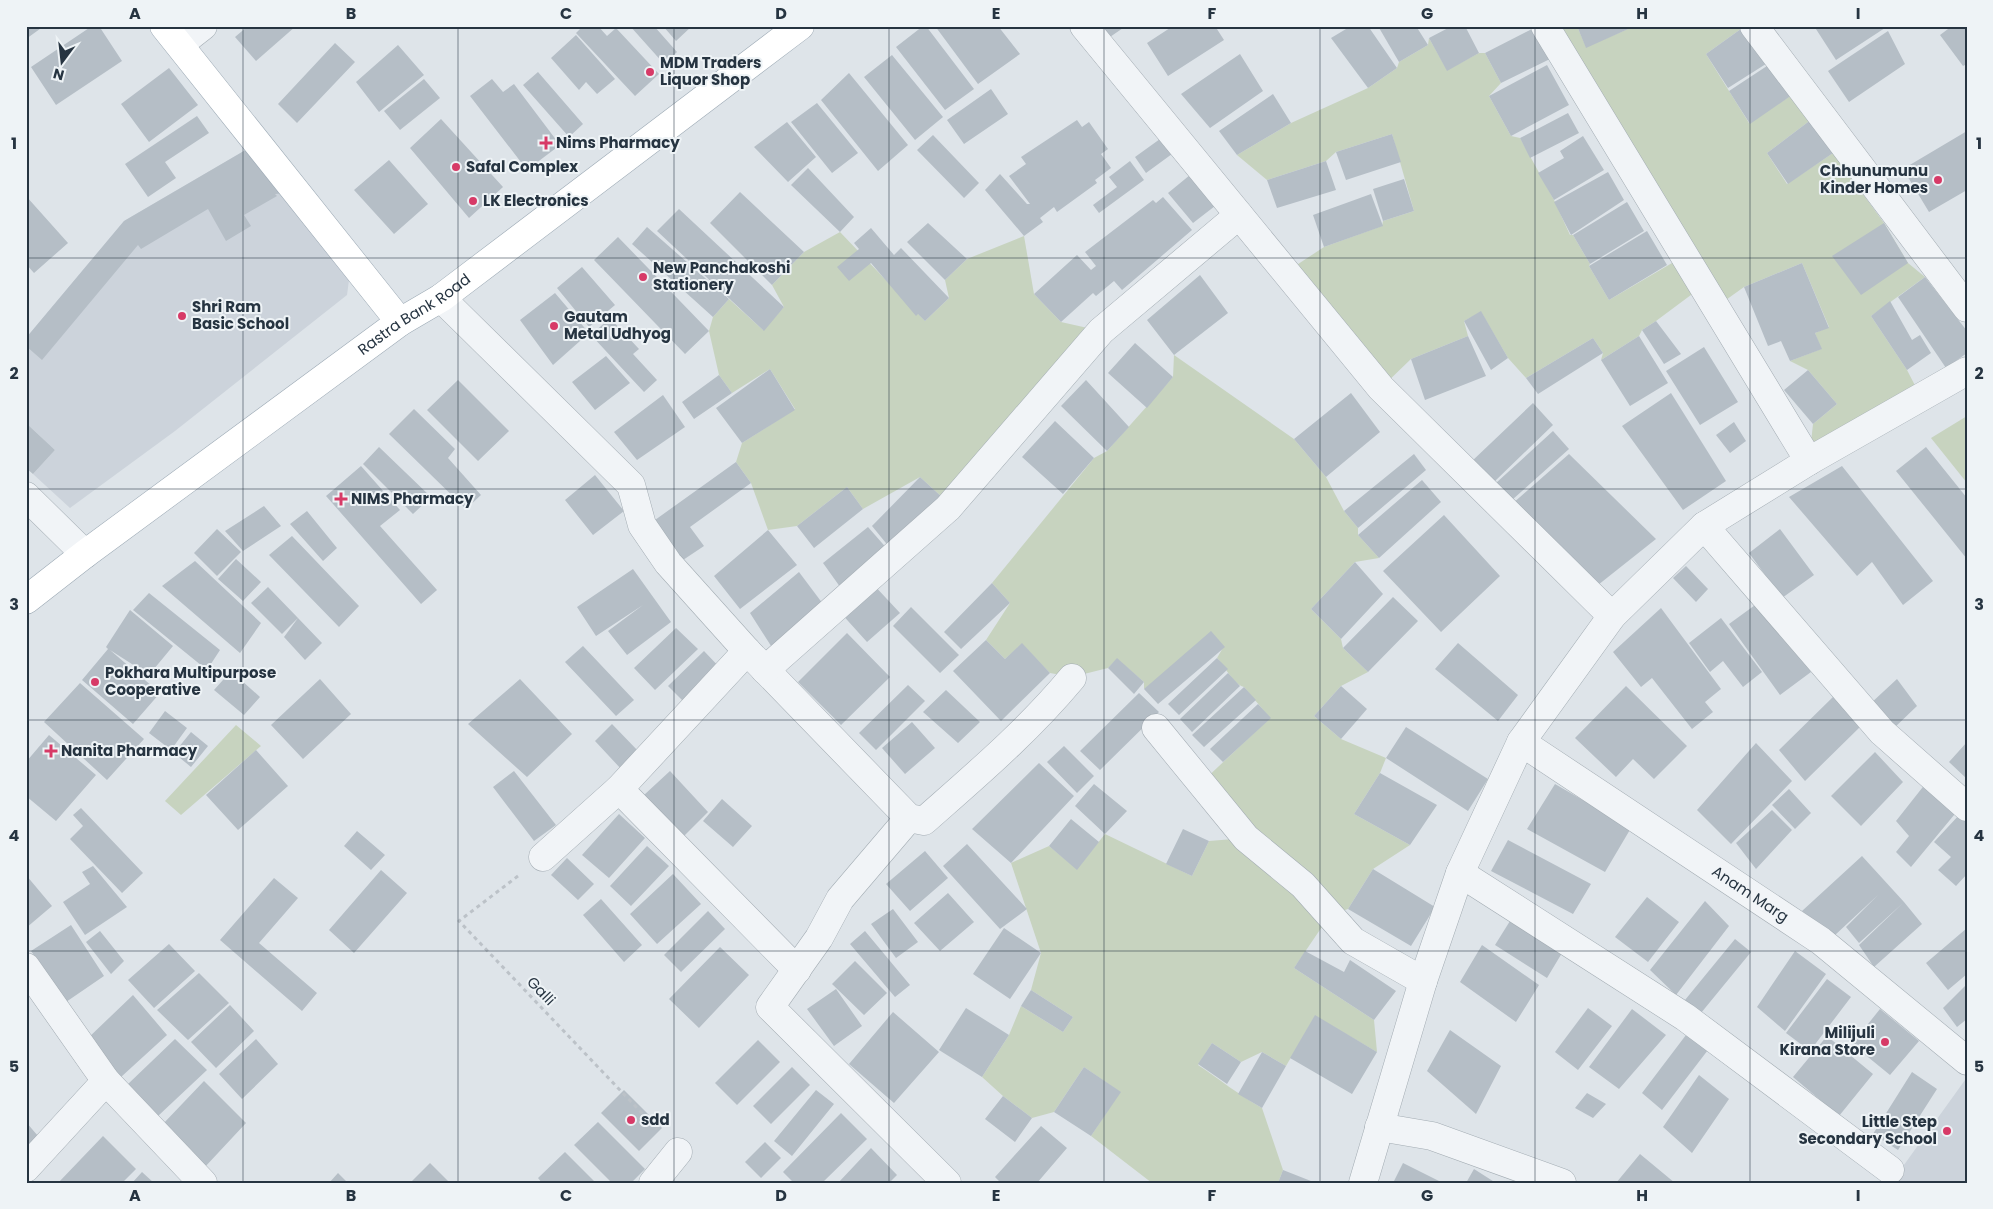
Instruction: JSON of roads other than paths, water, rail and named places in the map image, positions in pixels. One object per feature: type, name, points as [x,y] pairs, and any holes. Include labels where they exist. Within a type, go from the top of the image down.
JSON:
[{"type":"main road","name":"Rastra Bank Road","points":[[26,600],[85,554],[400,322],[442,298],[800,26]]},
{"type":"main road","points":[[172,35],[400,322]]},
{"type":"street","points":[[172,35],[203,26]]},
{"type":"street","points":[[1084,26],[1381,388],[1612,616]]},
{"type":"street","points":[[1545,26],[1809,461]]},
{"type":"street","points":[[1754,26],[1967,308]]},
{"type":"street","points":[[543,857],[756,661],[948,508],[1101,331],[1239,215]]},
{"type":"street","points":[[442,298],[631,484],[642,525],[668,563],[756,661],[909,818],[924,821],[1003,751],[1045,710],[1072,678]]},
{"type":"street","points":[[1363,1183],[1423,980],[1460,873],[1521,742],[1612,616],[1704,526],[1809,461],[1967,371]]},
{"type":"street","points":[[26,496],[85,554]]},
{"type":"street","points":[[1704,526],[1882,732],[1967,808]]},
{"type":"street","points":[[1156,728],[1246,838],[1303,885],[1353,941],[1423,980]]},
{"type":"street","name":"Anam Marg","points":[[1521,742],[1821,941],[1967,1062]]},
{"type":"street","points":[[618,789],[798,970]]},
{"type":"street","points":[[909,818],[840,899],[819,938],[770,1007],[947,1183]]},
{"type":"street","points":[[1460,873],[1685,1017],[1890,1170]]},
{"type":"street","points":[[26,967],[106,1081],[200,1182]]},
{"type":"street","points":[[26,1168],[106,1081]]},
{"type":"street","points":[[1379,1128],[1432,1136],[1562,1183]]},
{"type":"street","points":[[653,1183],[678,1152]]},
{"type":"place","name":"MDM Traders Liquor Shop","points":[[650,72]]},
{"type":"place","name":"Nims Pharmacy","points":[[546,143]]},
{"type":"place","name":"Safal Complex","points":[[456,167]]},
{"type":"place","name":"Chhunumunu Kinder Homes","points":[[1938,180]]},
{"type":"place","name":"LK Electronics","points":[[473,201]]},
{"type":"place","name":"New Panchakoshi Stationery","points":[[643,277]]},
{"type":"place","name":"Shri Ram Basic School","points":[[182,316]]},
{"type":"place","name":"Gautam Metal Udhyog","points":[[554,326]]},
{"type":"place","name":"NIMS Pharmacy","points":[[341,499]]},
{"type":"place","name":"Pokhara Multipurpose Cooperative","points":[[95,682]]},
{"type":"place","name":"Nanita Pharmacy","points":[[51,751]]},
{"type":"place","name":"Milijuli Kirana Store","points":[[1885,1042]]},
{"type":"place","name":"sdd","points":[[631,1120]]},
{"type":"place","name":"Little Step Secondary School","points":[[1947,1131]]}]
